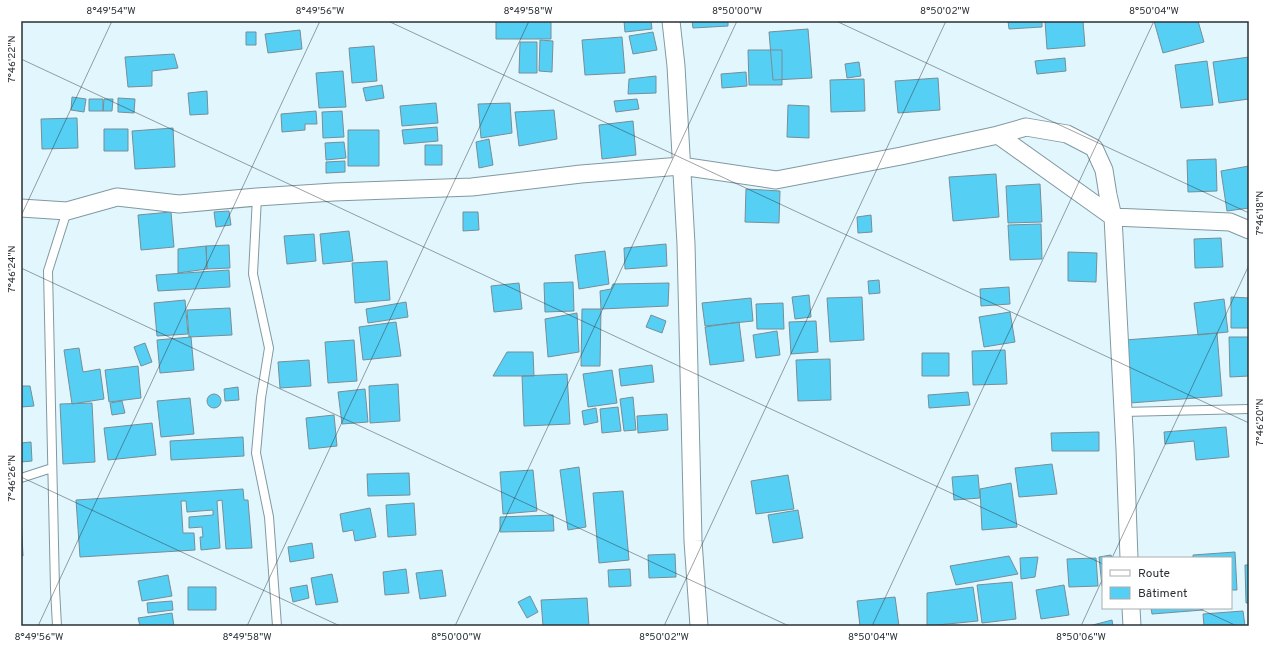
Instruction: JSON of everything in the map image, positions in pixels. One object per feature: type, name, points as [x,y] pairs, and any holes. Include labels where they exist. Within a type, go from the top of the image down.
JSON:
[{"type":"street","points":[[671,21],[676,66],[686,244],[693,541],[699,626]]},
{"type":"street","points":[[21,208],[67,211],[117,197],[180,204],[334,192],[472,187],[581,174],[681,166],[776,180],[998,136],[1026,127],[1067,134],[1094,148],[1104,170],[1113,218],[1129,557]]},
{"type":"street","points":[[998,136],[1113,218],[1230,222],[1249,230]]},
{"type":"street","points":[[1131,609],[1132,626]]},
{"type":"lane","points":[[257,197],[253,274],[269,348],[260,398],[256,453],[268,517],[277,626]]},
{"type":"lane","points":[[57,626],[54,589],[48,270],[67,211]]},
{"type":"lane","points":[[1123,412],[1249,409]]},
{"type":"lane","points":[[21,478],[52,468]]},
{"type":"building","points":[[496,21],[551,21],[551,39],[496,39]]},
{"type":"building","points":[[624,21],[651,21],[652,29],[625,32]]},
{"type":"building","points":[[692,21],[728,21],[728,26],[693,28]]},
{"type":"building","points":[[1008,21],[1042,21],[1042,27],[1009,29]]},
{"type":"building","points":[[1045,21],[1083,21],[1085,46],[1047,49]]},
{"type":"building","points":[[1154,21],[1198,21],[1204,42],[1163,53]]},
{"type":"building","points":[[808,29],[812,78],[773,80],[769,32]]},
{"type":"building","points":[[300,30],[302,49],[268,53],[265,34]]},
{"type":"building","points":[[246,32],[256,32],[256,45],[246,45]]},
{"type":"building","points":[[653,32],[657,50],[633,54],[629,36]]},
{"type":"building","points":[[622,37],[625,73],[585,75],[582,40]]},
{"type":"building","points":[[540,40],[553,41],[552,72],[539,71]]},
{"type":"building","points":[[520,42],[537,42],[537,73],[519,73]]},
{"type":"building","points":[[374,46],[377,81],[352,83],[349,48]]},
{"type":"building","points":[[748,50],[782,50],[782,85],[749,85]]},
{"type":"building","points":[[174,54],[178,68],[152,71],[152,86],[128,87],[125,57]]},
{"type":"building","points":[[1249,57],[1249,99],[1219,103],[1213,62]]},
{"type":"building","points":[[1065,58],[1066,71],[1037,74],[1035,61]]},
{"type":"building","points":[[1207,61],[1213,105],[1181,108],[1175,65]]},
{"type":"building","points":[[859,62],[861,76],[847,78],[845,64]]},
{"type":"building","points":[[343,71],[346,107],[319,108],[316,73]]},
{"type":"building","points":[[746,72],[747,86],[722,88],[721,74]]},
{"type":"building","points":[[656,76],[656,93],[628,94],[629,79]]},
{"type":"building","points":[[938,78],[940,110],[898,113],[895,81]]},
{"type":"building","points":[[864,79],[865,111],[831,112],[830,80]]},
{"type":"building","points":[[382,85],[384,98],[366,101],[363,88]]},
{"type":"building","points":[[207,91],[208,114],[190,115],[188,93]]},
{"type":"building","points":[[72,97],[86,99],[84,112],[71,110]]},
{"type":"building","points":[[118,98],[135,99],[134,113],[118,112]]},
{"type":"building","points":[[89,99],[103,99],[103,111],[89,111]]},
{"type":"building","points":[[104,99],[113,99],[112,111],[103,111]]},
{"type":"building","points":[[637,99],[639,109],[616,112],[614,101]]},
{"type":"building","points":[[436,103],[438,123],[402,126],[400,106]]},
{"type":"building","points":[[510,103],[512,133],[481,138],[478,104]]},
{"type":"building","points":[[788,105],[809,106],[809,138],[787,137]]},
{"type":"building","points":[[554,110],[557,139],[519,146],[515,112]]},
{"type":"building","points":[[316,111],[317,124],[305,124],[305,130],[282,132],[281,114]]},
{"type":"building","points":[[342,111],[344,137],[323,138],[322,112]]},
{"type":"building","points":[[77,118],[78,148],[42,149],[41,119]]},
{"type":"building","points":[[633,121],[636,155],[602,159],[599,125]]},
{"type":"building","points":[[437,127],[438,141],[404,144],[402,130]]},
{"type":"building","points":[[173,128],[175,167],[135,169],[132,131]]},
{"type":"building","points":[[104,129],[128,129],[128,151],[104,151]]},
{"type":"building","points":[[348,130],[379,130],[379,166],[348,166]]},
{"type":"building","points":[[489,139],[493,165],[479,168],[476,142]]},
{"type":"building","points":[[344,142],[346,158],[326,160],[325,143]]},
{"type":"building","points":[[425,145],[442,145],[442,165],[425,165]]},
{"type":"building","points":[[1216,159],[1217,191],[1188,192],[1187,160]]},
{"type":"building","points":[[345,161],[345,172],[326,173],[326,162]]},
{"type":"building","points":[[1249,166],[1249,208],[1227,211],[1221,171]]},
{"type":"building","points":[[996,174],[999,217],[953,221],[949,177]]},
{"type":"building","points":[[1040,184],[1042,222],[1008,223],[1006,186]]},
{"type":"building","points":[[746,189],[780,191],[779,223],[745,222]]},
{"type":"building","points":[[229,211],[231,225],[216,227],[214,212]]},
{"type":"building","points":[[171,212],[174,247],[141,250],[138,215]]},
{"type":"building","points":[[463,212],[478,212],[479,230],[463,231]]},
{"type":"building","points":[[871,215],[872,232],[858,233],[857,217]]},
{"type":"building","points":[[1041,224],[1042,259],[1010,260],[1008,225]]},
{"type":"building","points":[[349,231],[353,261],[323,264],[320,234]]},
{"type":"building","points":[[314,234],[316,261],[287,264],[284,236]]},
{"type":"building","points":[[1221,238],[1223,267],[1195,268],[1194,239]]},
{"type":"building","points":[[666,244],[667,266],[625,269],[624,248]]},
{"type":"building","points":[[229,245],[230,268],[207,269],[206,246]]},
{"type":"building","points":[[206,246],[207,269],[178,273],[178,249]]},
{"type":"building","points":[[605,251],[609,284],[579,289],[575,255]]},
{"type":"building","points":[[1068,252],[1097,253],[1096,282],[1068,281]]},
{"type":"building","points":[[387,261],[390,300],[355,303],[352,263]]},
{"type":"building","points":[[229,270],[230,287],[158,291],[156,275]]},
{"type":"building","points":[[879,280],[880,293],[869,294],[868,281]]},
{"type":"building","points":[[573,282],[574,311],[545,312],[544,283]]},
{"type":"building","points":[[519,283],[522,309],[494,312],[491,286]]},
{"type":"building","points":[[669,283],[668,306],[601,309],[600,291],[611,289],[613,284]]},
{"type":"building","points":[[1009,287],[1010,304],[981,306],[980,289]]},
{"type":"building","points":[[809,295],[811,317],[795,319],[792,297]]},
{"type":"building","points":[[862,297],[864,340],[830,342],[827,298]]},
{"type":"building","points":[[1231,297],[1249,298],[1249,328],[1231,328]]},
{"type":"building","points":[[751,298],[753,321],[705,326],[702,303]]},
{"type":"building","points":[[1224,299],[1228,332],[1198,335],[1194,303]]},
{"type":"building","points":[[185,300],[188,334],[157,336],[154,303]]},
{"type":"building","points":[[406,302],[408,317],[368,323],[366,309]]},
{"type":"building","points":[[783,303],[784,329],[757,329],[756,304]]},
{"type":"building","points":[[230,308],[232,335],[189,337],[187,310]]},
{"type":"building","points":[[582,309],[601,309],[600,366],[581,366]]},
{"type":"building","points":[[1010,312],[1015,342],[984,347],[979,317]]},
{"type":"building","points":[[577,313],[579,352],[548,357],[545,319]]},
{"type":"building","points":[[651,315],[666,321],[662,333],[646,327]]},
{"type":"building","points":[[816,321],[818,352],[791,354],[789,322]]},
{"type":"building","points":[[396,322],[401,356],[363,360],[359,327]]},
{"type":"building","points":[[739,322],[744,361],[710,365],[705,327]]},
{"type":"building","points":[[777,331],[780,355],[756,358],[753,335]]},
{"type":"building","points":[[1217,333],[1222,396],[1130,403],[1125,340]]},
{"type":"building","points":[[191,337],[194,370],[160,373],[157,340]]},
{"type":"building","points":[[1229,337],[1249,337],[1249,376],[1230,377]]},
{"type":"building","points":[[354,340],[357,381],[328,383],[325,342]]},
{"type":"building","points":[[145,343],[152,362],[141,366],[134,347]]},
{"type":"building","points":[[79,348],[83,372],[100,369],[104,399],[72,404],[64,350]]},
{"type":"building","points":[[1005,350],[1007,384],[973,385],[972,351]]},
{"type":"building","points":[[507,352],[533,352],[534,376],[493,376]]},
{"type":"building","points":[[922,353],[949,353],[949,376],[922,376]]},
{"type":"building","points":[[830,359],[831,400],[798,401],[796,360]]},
{"type":"building","points":[[309,360],[311,386],[280,388],[278,362]]},
{"type":"building","points":[[652,365],[654,382],[621,386],[619,369]]},
{"type":"building","points":[[138,366],[141,398],[109,402],[105,370]]},
{"type":"building","points":[[612,370],[617,403],[588,407],[583,374]]},
{"type":"building","points":[[567,374],[570,424],[524,426],[522,376]]},
{"type":"building","points":[[398,384],[400,421],[370,423],[369,386]]},
{"type":"building","points":[[21,386],[30,386],[34,406],[21,407]]},
{"type":"building","points":[[238,387],[239,400],[225,401],[224,389]]},
{"type":"building","points":[[365,389],[368,422],[342,424],[338,392]]},
{"type":"building","points":[[968,392],[970,405],[929,408],[928,395]]},
{"type":"building","points":[[214,394],[219,396],[221,401],[219,406],[214,408],[209,406],[207,401],[209,396]]},
{"type":"building","points":[[633,397],[636,430],[624,431],[620,399]]},
{"type":"building","points":[[190,398],[194,434],[161,437],[157,401]]},
{"type":"building","points":[[122,401],[125,413],[112,415],[110,403]]},
{"type":"building","points":[[92,403],[95,462],[63,464],[60,404]]},
{"type":"building","points":[[618,407],[621,431],[602,433],[600,409]]},
{"type":"building","points":[[596,408],[598,422],[584,425],[582,411]]},
{"type":"building","points":[[667,414],[668,430],[638,433],[637,416]]},
{"type":"building","points":[[334,415],[337,446],[309,449],[306,418]]},
{"type":"building","points":[[152,423],[156,455],[108,460],[104,428]]},
{"type":"building","points":[[1226,427],[1229,457],[1196,460],[1194,441],[1165,444],[1164,432]]},
{"type":"building","points":[[1099,432],[1099,451],[1052,451],[1051,433]]},
{"type":"building","points":[[243,437],[244,456],[171,460],[170,441]]},
{"type":"building","points":[[31,442],[32,461],[21,462],[21,443]]},
{"type":"building","points":[[1052,464],[1057,494],[1019,497],[1015,468]]},
{"type":"building","points":[[579,467],[586,527],[568,530],[560,470]]},
{"type":"building","points":[[533,470],[537,511],[503,514],[500,472]]},
{"type":"building","points":[[409,473],[410,495],[368,496],[367,474]]},
{"type":"building","points":[[788,475],[794,509],[756,514],[751,481]]},
{"type":"building","points":[[978,475],[980,498],[954,500],[952,477]]},
{"type":"building","points":[[1011,483],[1017,527],[982,530],[980,489]]},
{"type":"building","points":[[243,489],[244,500],[248,500],[252,548],[226,549],[222,500],[217,501],[220,548],[201,550],[200,537],[203,537],[202,527],[189,528],[189,517],[213,515],[213,510],[187,512],[186,501],[181,501],[183,533],[194,533],[195,550],[80,557],[76,500]]},
{"type":"building","points":[[623,491],[629,560],[599,563],[593,493]]},
{"type":"building","points":[[414,503],[416,535],[388,537],[386,505]]},
{"type":"building","points":[[370,508],[376,537],[355,541],[353,530],[343,532],[340,514]]},
{"type":"building","points":[[798,510],[803,538],[773,543],[768,515]]},
{"type":"building","points":[[553,515],[554,531],[500,532],[500,517]]},
{"type":"building","points":[[21,516],[23,556],[21,556]]},
{"type":"building","points":[[312,543],[314,558],[290,562],[288,547]]},
{"type":"building","points":[[1235,552],[1237,590],[1232,590],[1232,557],[1193,557],[1193,555]]},
{"type":"building","points":[[675,554],[676,577],[649,578],[648,555]]},
{"type":"building","points":[[1111,555],[1112,557],[1102,557],[1102,586],[1099,557]]},
{"type":"building","points":[[1009,556],[1018,574],[956,585],[950,566]]},
{"type":"building","points":[[1038,557],[1035,577],[1021,579],[1020,558]]},
{"type":"building","points":[[1096,558],[1098,586],[1069,587],[1067,559]]},
{"type":"building","points":[[1245,565],[1249,565],[1249,603],[1246,603]]},
{"type":"building","points":[[406,569],[409,593],[385,595],[383,572]]},
{"type":"building","points":[[630,569],[631,586],[609,587],[608,570]]},
{"type":"building","points":[[442,570],[446,596],[420,599],[416,573]]},
{"type":"building","points":[[332,574],[338,602],[316,605],[311,578]]},
{"type":"building","points":[[168,575],[172,596],[142,601],[138,581]]},
{"type":"building","points":[[1012,582],[1016,619],[982,623],[977,585]]},
{"type":"building","points":[[307,585],[309,598],[293,602],[290,588]]},
{"type":"building","points":[[1064,585],[1069,615],[1041,619],[1036,590]]},
{"type":"building","points":[[188,587],[216,587],[216,610],[188,610]]},
{"type":"building","points":[[973,587],[978,621],[927,626],[927,593]]},
{"type":"building","points":[[530,596],[538,612],[527,618],[518,602]]},
{"type":"building","points":[[895,597],[899,626],[860,626],[857,601]]},
{"type":"building","points":[[587,598],[589,626],[543,626],[541,600]]},
{"type":"building","points":[[172,601],[173,610],[148,613],[147,603]]},
{"type":"building","points":[[1151,609],[1203,609],[1203,610],[1152,614]]},
{"type":"building","points":[[1243,611],[1245,626],[1204,626],[1203,614]]},
{"type":"building","points":[[172,613],[174,626],[140,626],[138,618]]},
{"type":"building","points":[[1112,620],[1113,626],[1089,626]]}]
